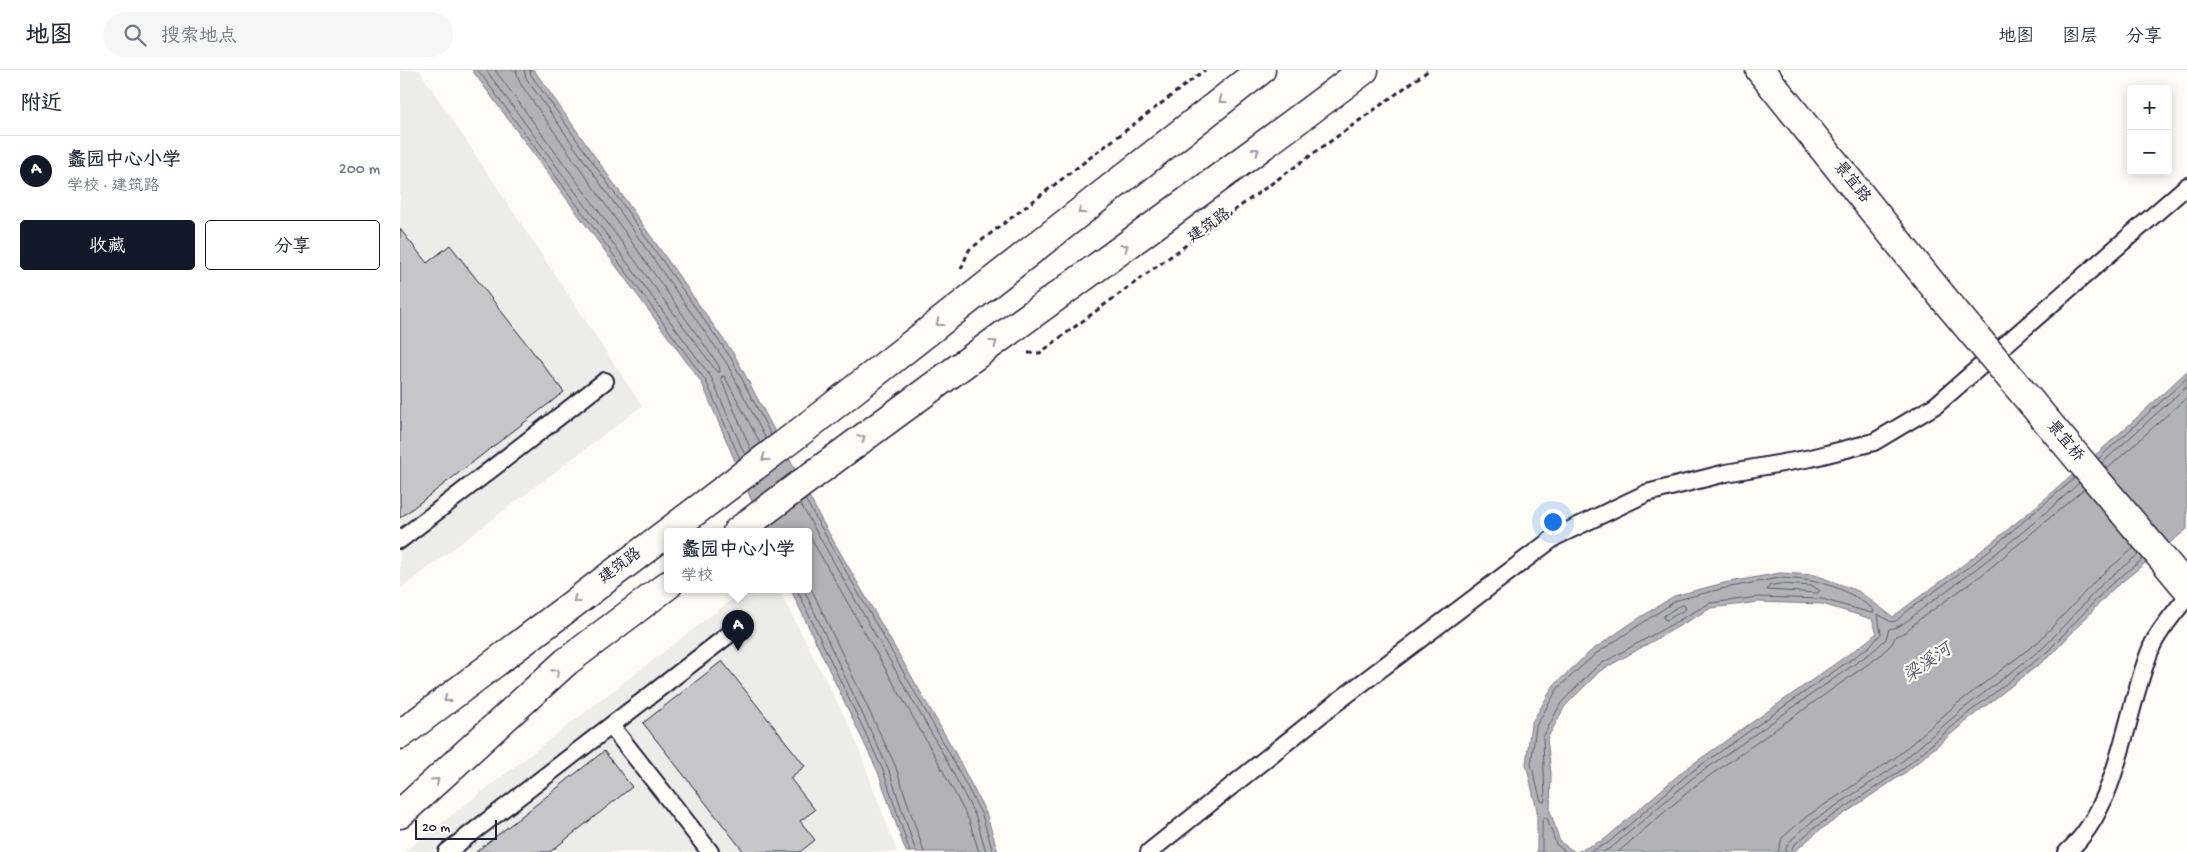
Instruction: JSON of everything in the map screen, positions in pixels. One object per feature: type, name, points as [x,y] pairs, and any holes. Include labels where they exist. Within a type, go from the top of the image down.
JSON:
[{"type":"main road","name":"建筑路","points":[[673,528],[804,429],[1261,70]]},
{"type":"main road","name":"建筑路","points":[[742,528],[823,467],[1265,145],[1364,70]]},
{"type":"main road","name":"景宜路","points":[[1760,70],[1941,295]]},
{"type":"main road","name":"景宜桥","points":[[1941,295],[2187,588]]},
{"type":"main road","name":"建筑路","points":[[401,733],[664,535]]},
{"type":"main road","points":[[400,814],[566,662],[664,588]]},
{"type":"lane","points":[[1149,852],[1333,705],[1554,537],[1647,493],[1726,473],[1812,458],[1874,442],[1936,405],[2187,186]]},
{"type":"lane","points":[[400,540],[605,382]]},
{"type":"lane","points":[[2067,852],[2073,847],[2098,813],[2152,645],[2187,597]]},
{"type":"lane","points":[[448,852],[727,636]]},
{"type":"lane","points":[[611,726],[710,852]]},
{"type":"path","points":[[958,275],[969,250],[1205,70]]},
{"type":"path","name":"建筑路","points":[[982,351],[1040,353],[1165,259],[1287,174],[1429,70]]},
{"type":"shaded area","points":[[400,70],[419,70],[642,406],[400,589]]},
{"type":"shaded area","points":[[740,593],[781,593],[852,731],[897,852],[404,852]]},
{"type":"water","points":[[472,70],[534,70],[735,356],[822,521],[952,747],[986,813],[998,852],[906,852],[878,772],[792,593],[812,593],[812,528],[763,528],[702,383]]},
{"type":"water","name":"梁溪河","points":[[2187,371],[2187,529],[2112,590],[2051,655],[1970,718],[1906,772],[1817,832],[1794,852],[1577,852],[1605,839],[1683,771],[1877,633],[1872,619],[1822,604],[1759,602],[1711,608],[1600,671],[1565,706],[1547,739],[1551,773],[1550,811],[1560,842],[1575,852],[1537,852],[1537,810],[1526,764],[1531,724],[1554,685],[1591,651],[1674,596],[1724,583],[1780,573],[1815,575],[1858,591],[1893,617],[1962,566],[2028,513]]},
{"type":"building","points":[[400,229],[427,263],[450,245],[564,392],[400,518]]},
{"type":"building","points":[[722,661],[805,766],[790,778],[815,810],[800,821],[815,840],[800,852],[744,852],[643,723]]},
{"type":"building","points":[[604,751],[632,787],[550,852],[476,852]]},
{"type":"place","name":"蠡园中心小学","points":[[738,651]]}]
